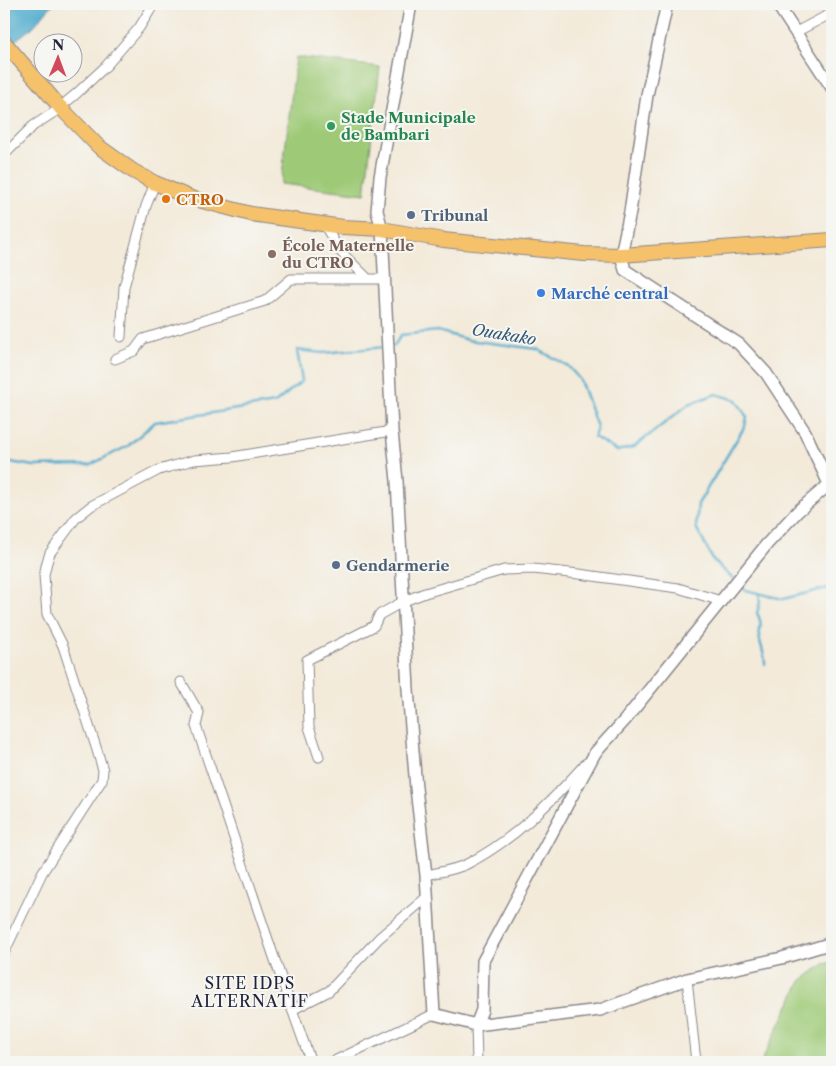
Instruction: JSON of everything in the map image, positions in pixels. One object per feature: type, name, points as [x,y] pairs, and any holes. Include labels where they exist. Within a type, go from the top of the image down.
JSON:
[{"type":"main road","points":[[4,42],[60,107],[98,146],[133,171],[155,183],[191,198],[251,214],[324,224],[382,229],[442,240],[584,254],[621,255],[832,240]]},
{"type":"street","points":[[4,155],[33,126],[76,94],[118,53],[139,28],[154,4]]},
{"type":"street","points":[[411,4],[380,177],[377,211],[382,229],[408,689],[416,788],[426,875],[434,1014]]},
{"type":"street","points":[[426,875],[466,865],[509,838],[555,798],[625,720],[767,544],[785,524],[831,483],[805,432],[766,373],[739,344],[625,270],[621,255],[630,212],[650,81],[667,4]]},
{"type":"street","points":[[777,4],[832,88]]},
{"type":"street","points":[[796,32],[832,14]]},
{"type":"street","points":[[121,337],[124,287],[146,206],[155,183]]},
{"type":"street","points":[[324,224],[339,250],[368,279]]},
{"type":"street","points":[[115,359],[134,351],[143,339],[265,301],[291,279],[385,279]]},
{"type":"street","points":[[5,948],[42,873],[102,780],[102,770],[96,748],[63,646],[47,614],[44,575],[47,562],[50,553],[76,518],[91,506],[159,470],[194,460],[232,457],[392,431]]},
{"type":"street","points":[[319,758],[309,727],[307,660],[374,626],[379,615],[404,601],[504,570],[533,569],[678,588],[721,601]]},
{"type":"street","points":[[181,682],[199,714],[196,726],[311,1062]]},
{"type":"street","points":[[478,1062],[476,1025],[482,1010],[483,961],[595,753]]},
{"type":"street","points":[[292,1010],[329,992],[379,938],[427,897]]},
{"type":"street","points":[[332,1062],[434,1014],[476,1025],[600,1010],[686,979],[782,958],[832,943]]},
{"type":"street","points":[[686,979],[696,1062]]},
{"type":"green space","name":"Stade Municipale de Bambari","points":[[296,57],[380,67],[365,194],[281,184]]},
{"type":"green space","points":[[832,962],[832,1062],[761,1062],[801,981],[824,964]]},
{"type":"water","points":[[4,4],[53,4],[33,27],[4,49]]},
{"type":"waterway","name":"Ouakako","points":[[391,346],[394,346],[401,335],[438,331],[468,340],[537,349],[568,366],[580,380],[597,427],[594,437],[617,451],[634,447],[689,404],[716,394],[736,400],[747,417],[745,426],[698,504],[696,527],[713,560],[733,579]]},
{"type":"waterway","name":"Ouakako","points":[[4,461],[34,466],[90,465],[128,446],[155,422],[275,403],[302,381],[297,350],[323,353],[385,347]]},
{"type":"waterway","name":"Ouakako","points":[[739,584],[745,590],[783,599],[832,587]]},
{"type":"waterway","points":[[759,594],[760,602],[757,613],[760,621],[760,641],[765,664]]},
{"type":"place","name":"Stade Municipale de Bambari","points":[[331,126]]},
{"type":"place","name":"CTRO","points":[[166,199]]},
{"type":"place","name":"Tribunal","points":[[411,215]]},
{"type":"place","name":"École Maternelle du CTRO","points":[[272,254]]},
{"type":"place","name":"Marché central","points":[[541,293]]},
{"type":"place","name":"Gendarmerie","points":[[336,565]]},
{"type":"district","name":"SITE IDPS ALTERNATIF","points":[[250,992]]}]
